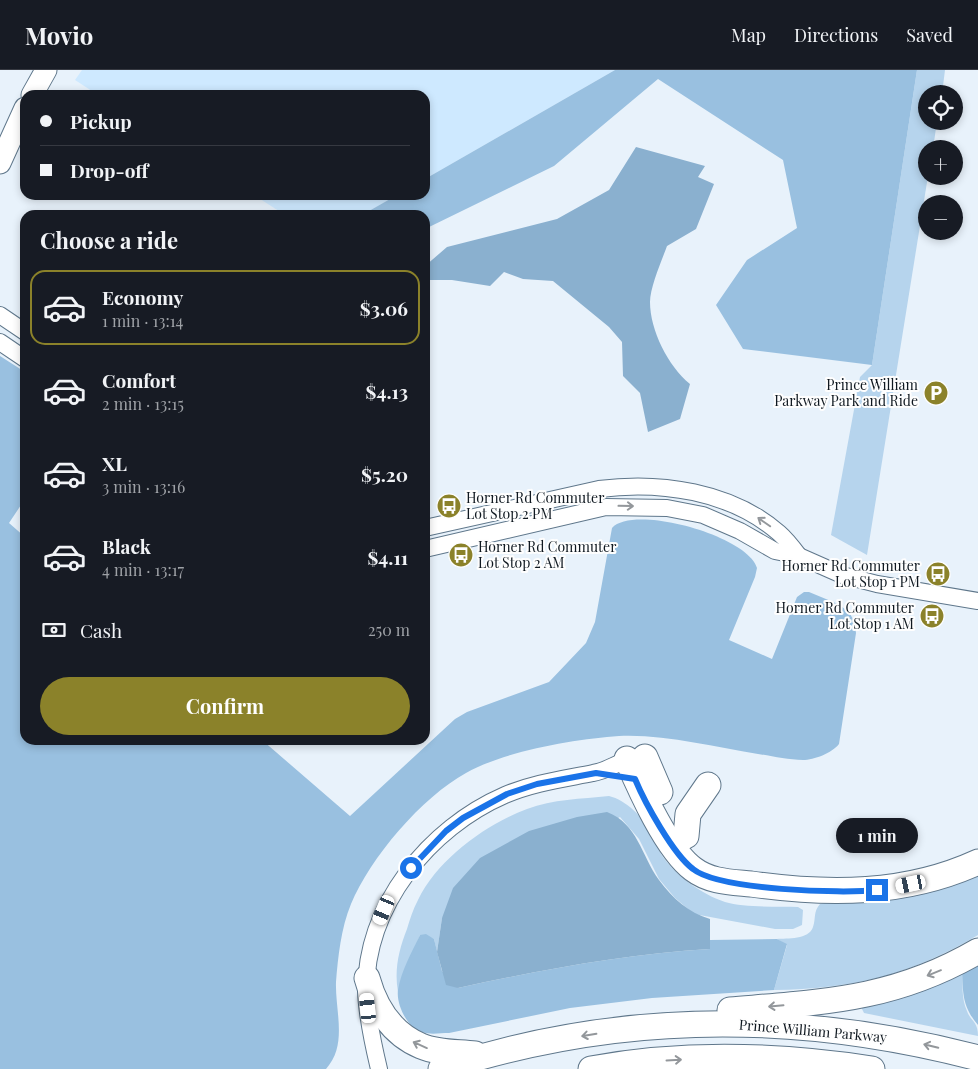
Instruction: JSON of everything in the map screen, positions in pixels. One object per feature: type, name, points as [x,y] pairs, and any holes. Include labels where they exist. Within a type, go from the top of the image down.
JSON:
[{"type":"highway","points":[[640,769],[686,836],[700,852],[740,883]]},
{"type":"highway","points":[[640,769],[671,842],[691,868],[701,875],[717,880],[801,890],[863,892],[892,889],[930,880],[978,862]]},
{"type":"highway","points":[[686,836],[688,814],[708,785]]},
{"type":"highway","points":[[637,1028],[714,1011],[843,1000],[871,995],[905,985],[945,969],[978,951]]},
{"type":"highway","points":[[367,978],[372,997],[381,1013],[406,1038],[422,1047],[485,1055]]},
{"type":"highway","name":"Prince William Parkway","points":[[441,1069],[485,1055],[567,1038],[637,1028],[754,1024],[875,1035],[926,1044],[978,1058]]},
{"type":"highway","points":[[590,1069],[651,1061],[702,1058],[777,1059],[872,1069]]},
{"type":"main road","points":[[35,90],[46,70]]},
{"type":"main road","points":[[0,163],[20,119]]},
{"type":"street","points":[[0,315],[20,329]]},
{"type":"street","points":[[0,342],[20,356]]},
{"type":"street","points":[[430,527],[599,489],[614,487],[671,489],[702,494],[748,512],[779,533],[799,556]]},
{"type":"street","points":[[430,548],[578,512],[623,506],[667,508],[702,515],[740,531],[775,551],[799,556],[832,572],[854,579],[978,601]]},
{"type":"street","points":[[379,1069],[370,1025],[367,978],[374,935],[384,910],[411,868],[446,831],[478,808],[507,794],[537,784],[596,773],[640,769]]},
{"type":"shaded area","points":[[82,70],[615,70],[430,176],[430,90],[90,90],[75,80]]},
{"type":"shaded area","points":[[615,70],[917,70],[872,365],[743,349],[716,305],[747,260],[797,228],[783,160],[658,79],[554,166],[430,227],[430,210],[371,210],[388,200],[430,200],[430,176]]},
{"type":"shaded area","points":[[917,70],[945,70],[943,85],[918,85],[918,130],[936,130],[934,140],[918,140],[918,185],[927,185],[925,195],[918,195],[918,238],[867,555],[831,535],[860,377],[872,365]]},
{"type":"shaded area","points":[[636,147],[705,166],[698,177],[714,184],[696,229],[667,246],[652,289],[651,313],[657,336],[674,368],[690,384],[680,419],[648,432],[640,393],[623,376],[622,342],[609,327],[553,281],[523,279],[504,272],[490,286],[452,280],[430,280],[430,262],[447,247],[557,219],[609,190]]},
{"type":"shaded area","points":[[262,200],[388,200],[371,210],[277,210]]},
{"type":"shaded area","points":[[0,356],[20,369],[20,506],[9,523],[20,533],[20,745],[268,745],[350,816],[427,745],[430,745],[430,742],[455,719],[467,712],[549,682],[586,643],[595,622],[612,528],[624,522],[643,520],[689,527],[734,545],[749,556],[757,568],[755,577],[729,640],[772,659],[797,597],[804,592],[809,592],[838,604],[849,612],[854,621],[856,633],[839,744],[822,755],[803,760],[780,758],[654,737],[619,736],[562,743],[500,758],[466,773],[432,797],[399,830],[384,849],[360,886],[351,904],[342,933],[336,982],[339,1039],[333,1060],[326,1069],[0,1069]]},
{"type":"shaded area","points":[[609,796],[622,801],[639,815],[648,827],[661,854],[689,883],[716,899],[733,904],[798,907],[803,910],[802,925],[793,929],[775,929],[694,914],[675,898],[659,879],[639,839],[620,817],[442,918],[437,952],[434,939],[420,935],[398,992],[398,960],[413,910],[427,885],[450,857],[495,824],[527,809],[557,801]]},
{"type":"shaded area","points":[[607,812],[626,824],[638,841],[659,880],[670,893],[688,909],[710,919],[710,949],[678,951],[583,964],[458,988],[446,985],[437,952],[442,918],[453,888],[480,858],[529,831],[577,817]]},
{"type":"shaded area","points":[[978,868],[978,935],[929,960],[905,970],[880,977],[829,987],[774,990],[787,945],[777,939],[797,938],[811,931],[820,904]]},
{"type":"shaded area","points":[[426,934],[434,939],[442,971],[458,988],[583,964],[678,951],[710,949],[710,940],[777,939],[787,944],[774,990],[652,998],[570,1008],[449,1033],[432,1034],[417,1030],[407,1021],[398,996],[399,983],[407,962],[420,935]]},
{"type":"shaded area","points":[[978,959],[978,1025],[966,1005],[963,992],[962,969]]},
{"type":"shaded area","points":[[962,969],[965,1006],[976,1024],[978,1036],[864,1013],[860,1005]]},
{"type":"place","name":"Prince William Parkway Park and Ride","points":[[936,393]]},
{"type":"place","name":"Horner Rd Commuter Lot Stop 2 PM","points":[[449,506]]},
{"type":"place","name":"Horner Rd Commuter Lot Stop 2 AM","points":[[461,555]]},
{"type":"place","name":"Horner Rd Commuter Lot Stop 1 PM","points":[[938,574]]},
{"type":"place","name":"Horner Rd Commuter Lot Stop 1 AM","points":[[932,616]]},
{"type":"route","points":[[411,868],[446,831],[486,804],[507,794],[537,784],[596,773],[635,779],[681,858],[701,875],[717,880],[767,887],[863,892],[877,890]]}]
